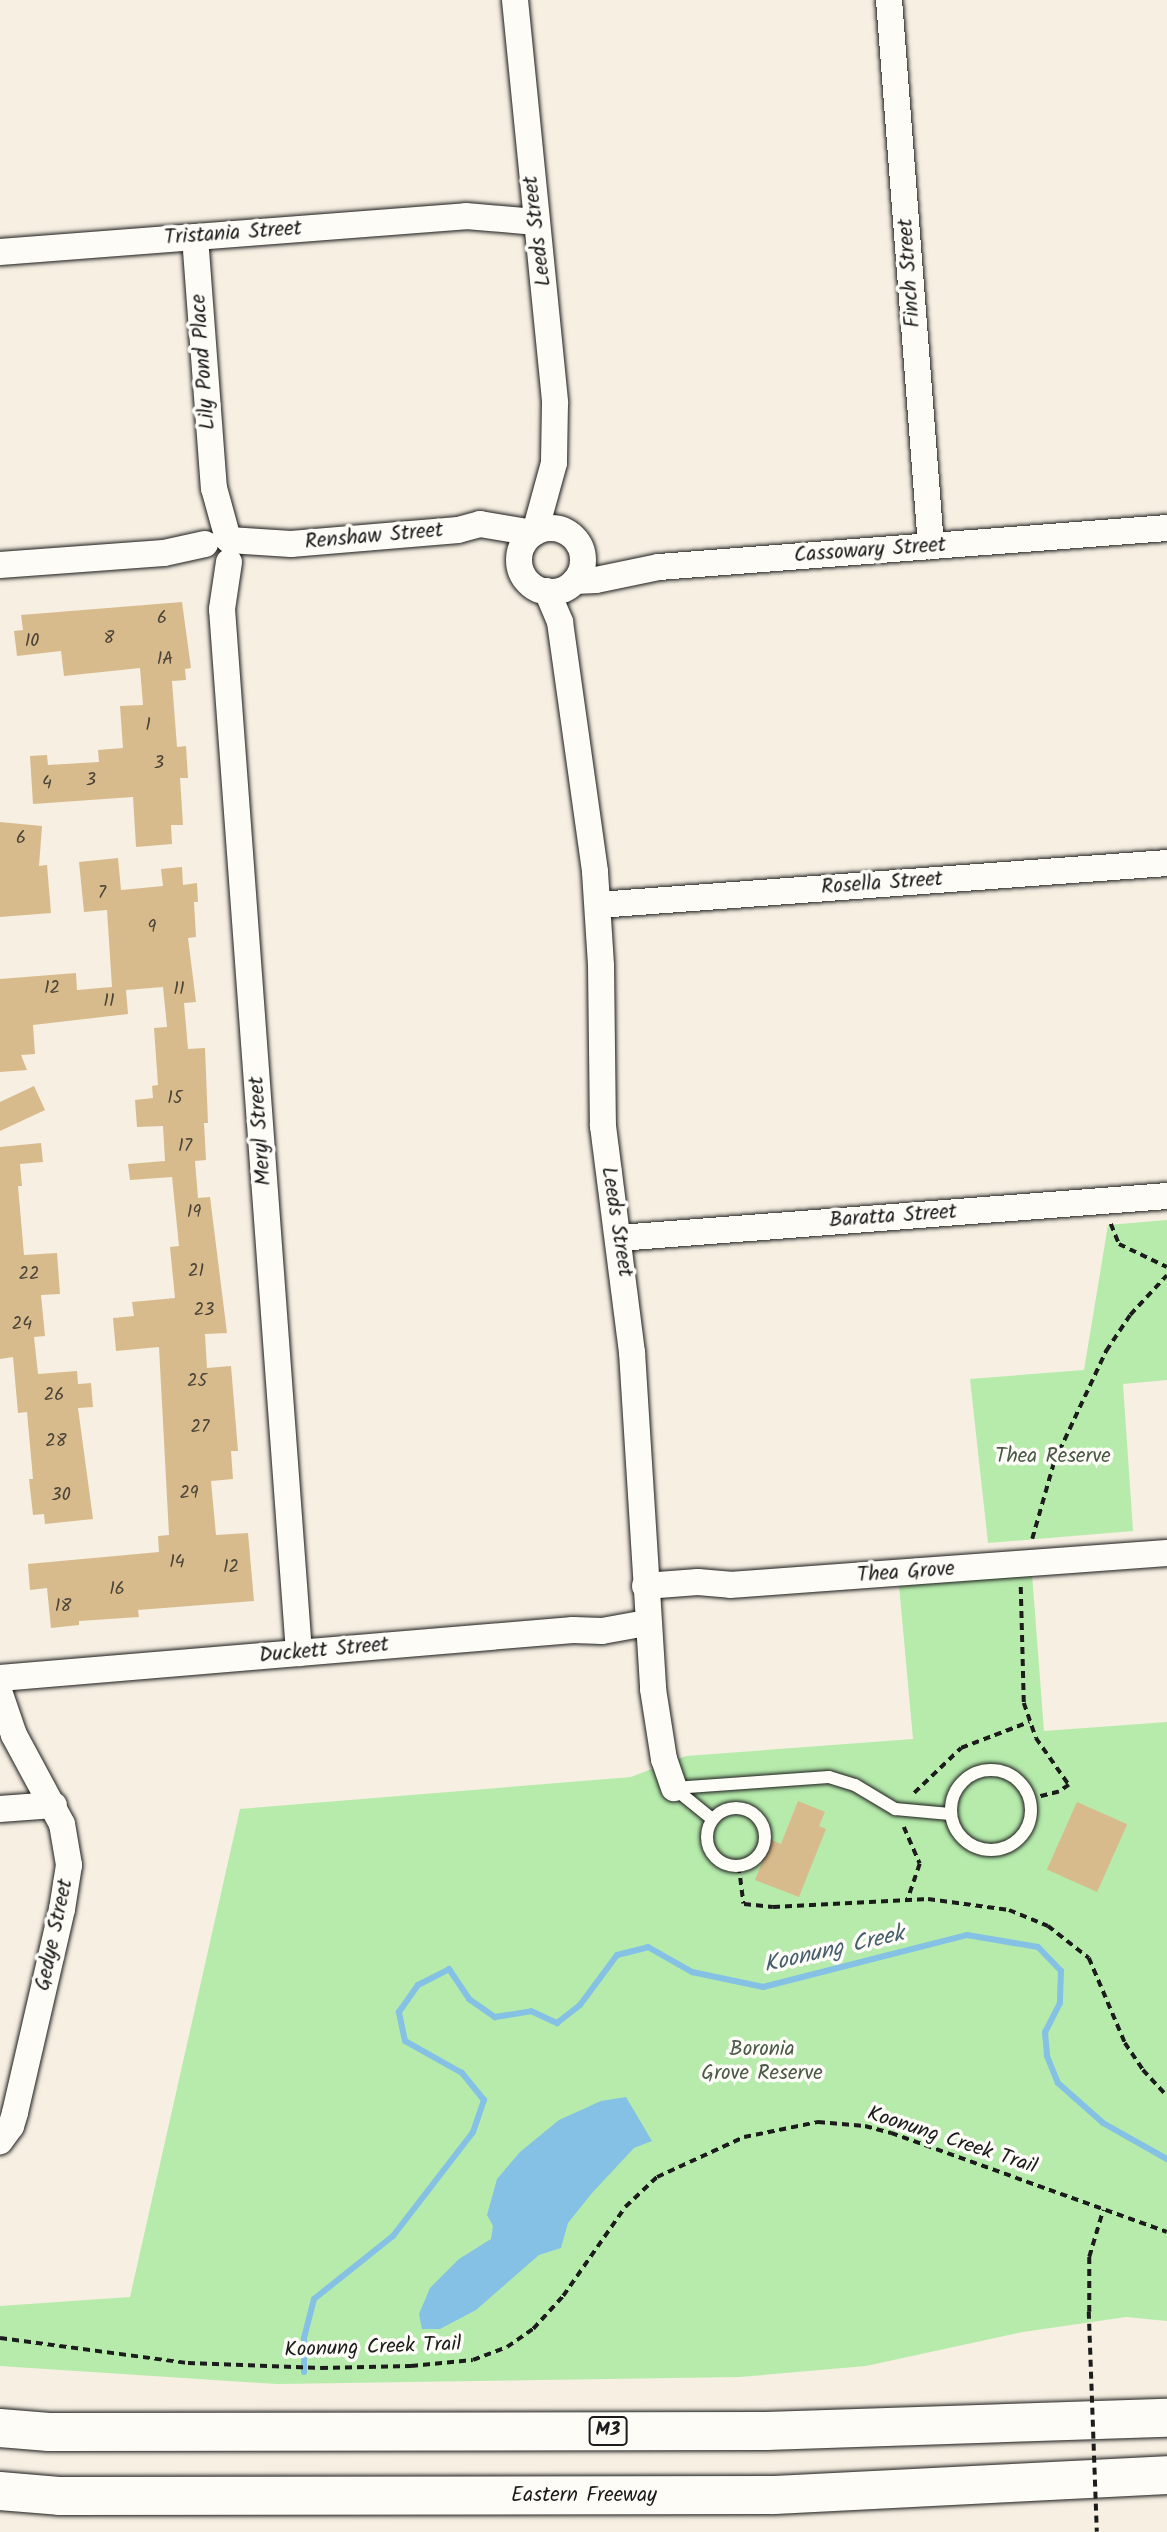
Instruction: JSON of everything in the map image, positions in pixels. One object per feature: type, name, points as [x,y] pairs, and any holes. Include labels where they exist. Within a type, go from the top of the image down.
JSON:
[{"type":"highway","name":"M3","points":[[0,2428],[49,2432],[766,2431],[1167,2418]]},
{"type":"highway","name":"Eastern Freeway","points":[[0,2493],[60,2496],[774,2495],[1167,2475]]},
{"type":"street","name":"Leeds Street","points":[[515,0],[535,211],[552,344],[554,463],[566,532]]},
{"type":"street","name":"Finch Street","points":[[889,0],[930,547]]},
{"type":"street","name":"Tristania Street","points":[[0,251],[535,211]]},
{"type":"street","name":"Lily Pond Place","points":[[195,237],[218,550]]},
{"type":"street","name":"Leeds Street","points":[[534,532],[554,463]]},
{"type":"street","name":"Renshaw Street","points":[[0,565],[458,530],[480,524],[534,532]]},
{"type":"street","points":[[556,528],[573,537],[582,553],[580,572],[564,585],[537,588],[523,576],[519,557],[526,540],[534,532],[556,528]]},
{"type":"street","name":"Cassowary Street","points":[[564,585],[659,567],[1167,528]]},
{"type":"street","name":"Renshaw Street","points":[[458,530],[500,544],[519,557]]},
{"type":"street","name":"Meryl Street","points":[[218,550],[299,1653]]},
{"type":"street","points":[[582,553],[610,563],[659,567]]},
{"type":"street","name":"Leeds Street","points":[[564,585],[560,622],[589,816],[598,905],[603,1126],[632,1352],[646,1623],[661,1744],[674,1788]]},
{"type":"street","name":"Rosella Street","points":[[598,905],[1167,863]]},
{"type":"street","name":"Baratta Street","points":[[619,1238],[1167,1196]]},
{"type":"street","name":"Thea Grove","points":[[645,1587],[698,1582],[730,1585],[1167,1553]]},
{"type":"street","name":"Duckett Street","points":[[0,1678],[573,1630],[602,1632],[646,1623]]},
{"type":"street","name":"Gedye Street","points":[[0,1694],[14,1735],[54,1805],[67,1839],[66,1886],[15,2113],[8,2132],[0,2141]]},
{"type":"street","points":[[0,1809],[54,1805]]},
{"type":"lane","points":[[983,1770],[1007,1772],[1017,1779],[1030,1799],[1029,1823],[1023,1833],[1004,1848],[981,1849],[960,1836],[950,1814],[955,1791],[962,1781],[983,1770]]},
{"type":"lane","points":[[674,1788],[829,1777],[855,1785],[895,1809],[950,1814]]},
{"type":"lane","points":[[674,1788],[712,1819]]},
{"type":"lane","points":[[738,1807],[756,1815],[762,1822],[766,1840],[763,1850],[750,1863],[739,1866],[722,1863],[709,1848],[708,1828],[712,1819],[729,1808],[738,1807]]},
{"type":"path","points":[[1111,1222],[1119,1244],[1167,1267]]},
{"type":"path","points":[[739,1866],[744,1904],[773,1907],[928,1899],[1009,1910],[1048,1926],[1089,1958],[1125,2043],[1143,2070],[1167,2096]]},
{"type":"path","name":"Koonung Creek Trail","points":[[0,2338],[83,2347],[170,2362],[321,2368],[448,2364],[472,2360],[507,2347],[533,2329],[551,2311],[611,2225],[656,2176],[713,2148],[781,2127],[818,2122],[865,2126],[1167,2232]]},
{"type":"path","points":[[1097,2532],[1089,2257],[1103,2210]]},
{"type":"green space","name":"Thea Reserve","points":[[1167,1220],[1167,1380],[1123,1384],[1133,1531],[988,1543],[970,1379],[1084,1370],[1108,1225]]},
{"type":"green space","name":"Boronia Grove Reserve","points":[[1032,1574],[1044,1731],[1167,1722],[1167,2321],[1126,2317],[1023,2332],[866,2366],[740,2377],[277,2384],[0,2366],[0,2306],[130,2297],[240,1809],[631,1777],[686,1756],[913,1739],[899,1585]]},
{"type":"water","points":[[626,2097],[652,2141],[634,2148],[592,2193],[568,2223],[561,2248],[539,2255],[476,2310],[440,2329],[422,2329],[419,2314],[430,2288],[459,2259],[491,2239],[493,2226],[487,2215],[497,2179],[520,2152],[559,2120],[601,2101]]},
{"type":"building","points":[[182,602],[191,668],[185,669],[186,680],[172,681],[177,747],[186,746],[188,778],[180,778],[183,825],[171,825],[172,844],[136,847],[133,797],[33,804],[30,756],[47,755],[48,765],[99,762],[98,750],[123,748],[120,706],[143,705],[140,668],[64,676],[61,651],[17,656],[14,631],[23,630],[21,615]]},
{"type":"building","points":[[0,822],[42,826],[39,866],[47,865],[51,913],[0,917]]},
{"type":"building","points":[[118,858],[121,890],[163,886],[161,869],[182,867],[183,885],[197,883],[198,902],[194,902],[196,937],[188,938],[196,1002],[184,1003],[188,1049],[205,1048],[208,1123],[204,1123],[206,1160],[195,1161],[198,1198],[210,1197],[227,1333],[205,1334],[207,1368],[231,1366],[238,1451],[231,1451],[233,1479],[211,1481],[216,1535],[248,1533],[254,1601],[138,1610],[139,1617],[79,1621],[79,1625],[51,1628],[47,1588],[30,1590],[28,1564],[159,1552],[158,1536],[169,1535],[159,1347],[116,1351],[113,1318],[134,1316],[132,1302],[175,1298],[170,1247],[179,1246],[172,1177],[130,1180],[128,1164],[165,1161],[163,1126],[137,1127],[135,1100],[153,1098],[152,1086],[158,1085],[154,1028],[167,1027],[163,987],[126,990],[128,1014],[33,1025],[35,1054],[21,1055],[27,1070],[0,1072],[0,979],[76,973],[77,990],[112,987],[107,910],[84,912],[79,862]]},
{"type":"building","points":[[34,1086],[45,1110],[0,1131],[0,1102]]},
{"type":"building","points":[[41,1143],[43,1162],[20,1164],[22,1186],[18,1186],[24,1255],[57,1253],[60,1294],[41,1295],[45,1336],[34,1337],[38,1374],[77,1371],[78,1384],[91,1383],[93,1407],[78,1408],[93,1519],[45,1524],[44,1514],[33,1515],[27,1412],[18,1413],[13,1357],[0,1359],[0,1147]]},
{"type":"building","points":[[798,1801],[825,1812],[819,1826],[826,1829],[799,1897],[755,1880],[771,1840],[781,1844]]},
{"type":"building","points":[[1077,1802],[1127,1824],[1097,1892],[1047,1870]]},
{"type":"waterway","name":"Koonung Creek","points":[[304,2372],[304,2338],[314,2299],[393,2236],[473,2132],[484,2100],[462,2073],[405,2041],[399,2012],[418,1985],[449,1969],[469,1999],[495,2017],[531,2011],[557,2023],[580,2005],[617,1955],[648,1947],[692,1972],[763,1987],[967,1935],[1038,1947],[1061,1971],[1060,2003],[1045,2032],[1047,2056],[1058,2083],[1103,2123],[1167,2159]]}]
